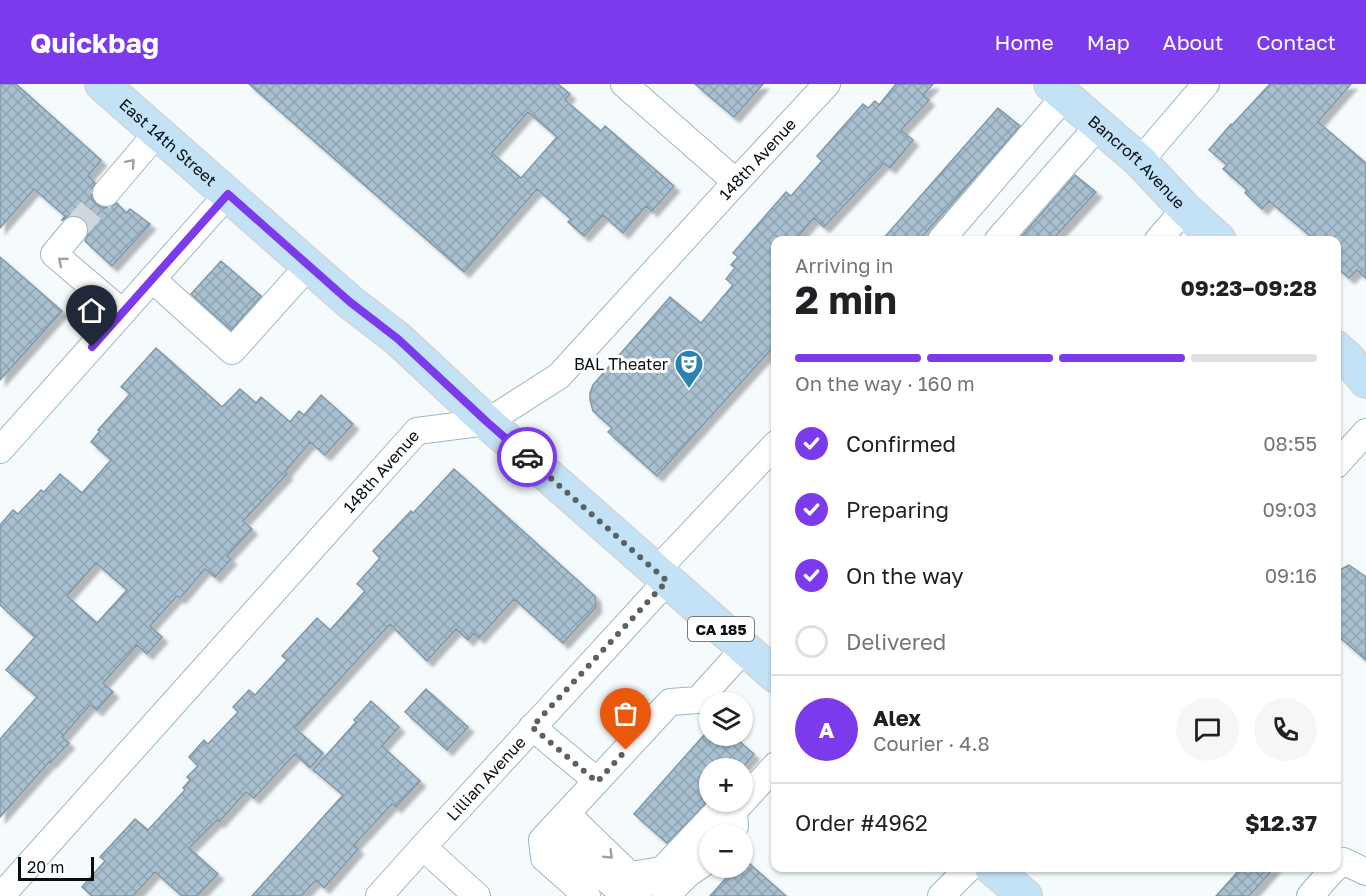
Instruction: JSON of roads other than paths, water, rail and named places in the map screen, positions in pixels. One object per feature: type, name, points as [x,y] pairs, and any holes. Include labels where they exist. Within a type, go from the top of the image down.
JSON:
[{"type":"main road","name":"East 14th Street","points":[[102,84],[350,302],[398,339],[487,422],[771,672]]},
{"type":"main road","name":"Bancroft Avenue","points":[[1058,90],[1140,161],[1185,209],[1215,236]]},
{"type":"main road","points":[[1341,352],[1366,381]]},
{"type":"main road","points":[[998,872],[1025,896]]},
{"type":"street","points":[[624,84],[736,182]]},
{"type":"street","name":"148th Avenue","points":[[9,888],[417,431],[487,422],[560,376],[827,84]]},
{"type":"street","points":[[1140,161],[1206,84]]},
{"type":"street","points":[[943,236],[1058,90]]},
{"type":"street","points":[[1002,236],[1099,125]]},
{"type":"street","points":[[106,193],[158,133]]},
{"type":"street","points":[[0,450],[228,194]]},
{"type":"street","points":[[1161,236],[1185,209]]},
{"type":"street","points":[[74,230],[54,254],[122,312]]},
{"type":"street","points":[[152,279],[232,351],[309,265]]},
{"type":"street","points":[[1341,460],[1366,432]]},
{"type":"street","name":"Lillian Avenue","points":[[379,896],[532,727],[771,450]]},
{"type":"street","points":[[587,896],[544,858],[542,840],[670,702],[698,700],[744,649]]},
{"type":"street","points":[[532,727],[597,782]]},
{"type":"street","points":[[558,823],[630,875],[662,870],[718,811],[731,822],[771,771]]},
{"type":"street","points":[[423,847],[477,896]]},
{"type":"street","points":[[1341,863],[1343,861],[1366,872]]},
{"type":"street","points":[[666,896],[699,867]]},
{"type":"street","points":[[941,896],[964,872]]},
{"type":"street","points":[[1310,896],[1331,872]]},
{"type":"tunnel","points":[[74,230],[106,193]]},
{"type":"place","name":"BAL Theater","points":[[689,390]]}]
